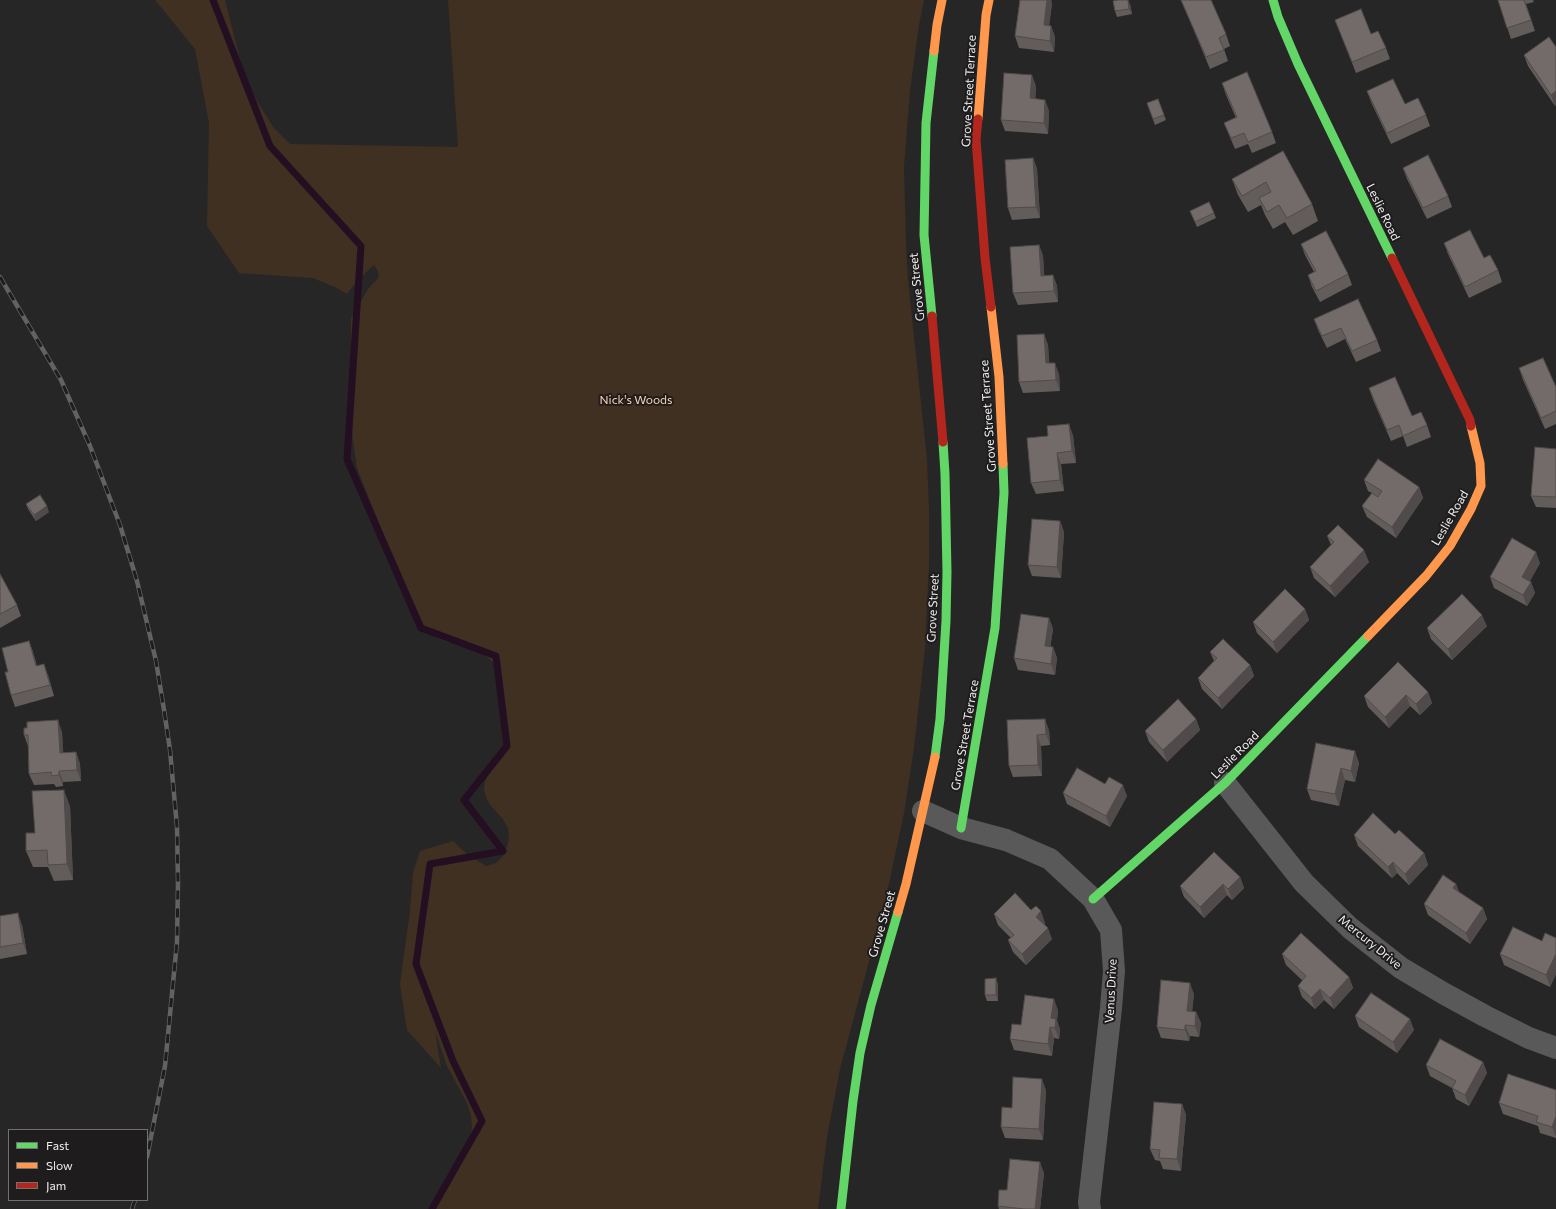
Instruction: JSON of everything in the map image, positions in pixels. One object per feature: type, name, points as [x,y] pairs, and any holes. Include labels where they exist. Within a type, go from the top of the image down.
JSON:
[{"type":"street","name":"Grove Street","points":[[841,1209],[852,1108],[860,1053],[871,1005],[899,911],[923,811],[933,768],[940,719],[948,572],[945,474],[938,376],[924,235],[926,123],[937,26],[942,0]]},
{"type":"street","name":"Grove Street Terrace","points":[[961,828],[996,628],[1004,493],[999,377],[985,258],[976,139],[986,15],[990,0]]},
{"type":"street","name":"Leslie Road","points":[[1094,899],[1225,783],[1426,576],[1450,546],[1482,486],[1480,463],[1470,420],[1298,64],[1278,17],[1273,0]]},
{"type":"street","name":"Mercury Drive","points":[[1225,783],[1304,883],[1350,928],[1401,968],[1485,1016],[1529,1038],[1556,1048]]},
{"type":"street","name":"Venus Drive","points":[[923,811],[961,828],[1006,840],[1050,859],[1094,899],[1111,930],[1114,971],[1090,1209]]},
{"type":"green space","name":"Nick's Woods","points":[[155,0],[225,0],[246,83],[273,127],[290,144],[458,147],[448,0],[924,0],[910,90],[904,167],[908,280],[927,460],[929,565],[925,648],[914,748],[904,813],[885,902],[840,1069],[827,1137],[818,1209],[436,1209],[442,1186],[447,1175],[469,1141],[472,1128],[471,1115],[467,1103],[447,1066],[435,1031],[441,1068],[407,1030],[400,984],[410,911],[413,873],[420,851],[453,841],[468,855],[486,866],[496,863],[503,856],[507,847],[509,839],[508,828],[486,798],[484,789],[485,781],[498,758],[503,745],[504,699],[499,674],[495,664],[485,655],[470,646],[446,642],[435,637],[427,632],[417,619],[357,468],[351,426],[351,318],[368,289],[379,277],[378,271],[374,265],[358,280],[347,294],[335,287],[313,278],[239,273],[207,226],[209,123],[195,49]]},
{"type":"building","points":[[1020,0],[1047,0],[1044,25],[1051,26],[1050,41],[1015,36]]},
{"type":"building","points":[[1128,0],[1129,9],[1115,11],[1113,1]]},
{"type":"building","points":[[1181,0],[1211,0],[1226,34],[1219,38],[1224,50],[1206,57]]},
{"type":"building","points":[[1498,0],[1524,0],[1531,20],[1507,28]]},
{"type":"building","points":[[1361,9],[1371,34],[1378,31],[1386,48],[1352,62],[1335,20]]},
{"type":"building","points":[[1549,37],[1556,47],[1556,91],[1551,95],[1524,55]]},
{"type":"building","points":[[1247,72],[1272,132],[1248,142],[1244,133],[1231,138],[1224,123],[1237,117],[1222,83]]},
{"type":"building","points":[[1004,73],[1032,75],[1030,98],[1045,100],[1044,123],[1001,120]]},
{"type":"building","points":[[1393,79],[1405,104],[1418,98],[1426,115],[1387,133],[1367,91]]},
{"type":"building","points":[[1158,99],[1164,115],[1153,119],[1147,103]]},
{"type":"building","points":[[1283,151],[1312,204],[1287,218],[1279,205],[1267,212],[1259,198],[1271,192],[1266,182],[1242,196],[1232,179]]},
{"type":"building","points":[[1428,155],[1448,196],[1423,208],[1403,168]]},
{"type":"building","points":[[1033,158],[1036,207],[1008,208],[1005,160]]},
{"type":"building","points":[[1209,202],[1214,213],[1195,222],[1190,211]]},
{"type":"building","points":[[1470,230],[1484,258],[1490,255],[1498,270],[1465,287],[1444,243]]},
{"type":"building","points":[[1326,231],[1348,274],[1316,291],[1308,275],[1316,271],[1301,244]]},
{"type":"building","points":[[1039,245],[1041,276],[1053,275],[1054,291],[1013,293],[1010,247]]},
{"type":"building","points":[[1358,299],[1377,340],[1352,351],[1341,328],[1322,336],[1314,319]]},
{"type":"building","points":[[1044,334],[1046,363],[1055,363],[1056,380],[1019,382],[1017,335]]},
{"type":"building","points":[[1543,358],[1556,387],[1556,411],[1541,418],[1519,368]]},
{"type":"building","points":[[1395,377],[1412,416],[1421,412],[1427,425],[1403,436],[1399,425],[1387,430],[1369,388]]},
{"type":"building","points":[[1069,424],[1072,451],[1057,453],[1060,480],[1031,483],[1027,438],[1048,436],[1047,426]]},
{"type":"building","points":[[1535,447],[1556,449],[1556,497],[1531,496]]},
{"type":"building","points":[[1378,459],[1419,487],[1392,527],[1362,506],[1372,493],[1378,497],[1382,491],[1364,480]]},
{"type":"building","points":[[40,495],[47,506],[34,515],[26,504]]},
{"type":"building","points":[[1032,519],[1060,521],[1057,567],[1028,565]]},
{"type":"building","points":[[1338,525],[1364,550],[1330,586],[1310,567],[1334,542],[1327,536]]},
{"type":"building","points":[[1512,538],[1536,552],[1522,577],[1531,582],[1523,595],[1490,577]]},
{"type":"building","points":[[0,574],[17,605],[0,614]]},
{"type":"building","points":[[1285,589],[1305,609],[1273,642],[1253,622]]},
{"type":"building","points":[[1462,594],[1482,615],[1448,649],[1427,628]]},
{"type":"building","points":[[1021,614],[1049,618],[1045,646],[1053,647],[1051,664],[1014,658]]},
{"type":"building","points":[[1223,639],[1250,665],[1218,698],[1198,678],[1217,658],[1210,652]]},
{"type":"building","points":[[29,641],[36,666],[44,664],[50,685],[11,695],[5,672],[8,672],[2,648]]},
{"type":"building","points":[[1398,662],[1428,692],[1416,704],[1406,695],[1385,717],[1364,696]]},
{"type":"building","points":[[1178,699],[1196,719],[1163,750],[1145,731]]},
{"type":"building","points":[[1045,719],[1046,734],[1037,735],[1038,765],[1009,766],[1007,720]]},
{"type":"building","points":[[58,720],[60,753],[76,752],[77,770],[59,771],[59,775],[52,776],[51,772],[29,774],[28,735],[24,735],[24,728],[27,728],[27,722]]},
{"type":"building","points":[[1316,743],[1355,751],[1351,771],[1341,768],[1335,794],[1307,789]]},
{"type":"building","points":[[1077,768],[1105,784],[1109,777],[1123,785],[1106,816],[1063,793]]},
{"type":"building","points":[[64,790],[67,864],[48,865],[47,850],[26,851],[26,833],[35,833],[32,791]]},
{"type":"building","points":[[1373,813],[1395,834],[1399,830],[1424,853],[1405,874],[1393,862],[1388,867],[1354,835]]},
{"type":"building","points":[[1214,852],[1240,877],[1228,889],[1223,884],[1200,907],[1180,886]]},
{"type":"building","points":[[1443,875],[1456,884],[1453,888],[1483,908],[1466,933],[1424,904]]},
{"type":"building","points":[[1015,893],[1031,910],[1036,906],[1041,911],[1036,917],[1048,928],[1022,954],[1008,940],[1014,935],[994,914]]},
{"type":"building","points":[[18,913],[23,943],[0,947],[0,916]]},
{"type":"building","points":[[1513,927],[1542,941],[1545,933],[1556,938],[1556,954],[1546,975],[1500,954]]},
{"type":"building","points":[[1301,933],[1349,977],[1330,998],[1320,989],[1311,998],[1298,986],[1306,976],[1282,954]]},
{"type":"building","points":[[996,978],[996,995],[985,995],[985,979]]},
{"type":"building","points":[[1161,980],[1190,983],[1187,1011],[1196,1012],[1195,1026],[1185,1025],[1185,1030],[1157,1027]]},
{"type":"building","points":[[1371,993],[1410,1019],[1393,1042],[1355,1016]]},
{"type":"building","points":[[1025,995],[1054,999],[1051,1018],[1056,1019],[1055,1028],[1050,1027],[1048,1044],[1010,1039],[1012,1024],[1021,1025]]},
{"type":"building","points":[[1440,1039],[1483,1062],[1465,1095],[1452,1088],[1456,1081],[1426,1065]]},
{"type":"building","points":[[1508,1074],[1556,1090],[1556,1116],[1552,1127],[1536,1122],[1538,1116],[1499,1103]]},
{"type":"building","points":[[1013,1077],[1042,1079],[1039,1129],[1001,1127],[1002,1107],[1012,1108]]},
{"type":"building","points":[[1154,1102],[1182,1104],[1177,1159],[1159,1158],[1160,1150],[1150,1149]]},
{"type":"building","points":[[1010,1159],[1040,1162],[1035,1209],[998,1206],[999,1190],[1007,1190]]},
{"type":"waterway","points":[[213,0],[270,146],[361,246],[347,459],[421,628],[496,656],[507,746],[464,800],[503,851],[430,864],[416,964],[453,1061],[482,1121],[432,1209]]},
{"type":"railway","points":[[0,277],[61,380],[90,446],[120,525],[137,581],[156,661],[170,750],[177,827],[178,883],[177,942],[165,1066],[148,1152]]},
{"type":"railway","points":[[132,1209],[135,1201]]},
{"type":"traffic: fast","points":[[1273,0],[1278,17],[1298,64],[1392,258]]},
{"type":"traffic: fast","points":[[932,316],[924,235],[926,123],[934,51]]},
{"type":"traffic: fast","points":[[935,757],[940,719],[946,621],[947,572],[943,442]]},
{"type":"traffic: fast","points":[[961,828],[995,628],[1004,493],[1003,464]]},
{"type":"traffic: fast","points":[[1093,899],[1225,783],[1368,636]]},
{"type":"traffic: fast","points":[[841,1209],[860,1053],[871,1005],[898,912]]},
{"type":"traffic: slow","points":[[934,51],[942,0]]},
{"type":"traffic: slow","points":[[978,119],[986,15],[989,0]]},
{"type":"traffic: slow","points":[[991,307],[999,377],[1003,464]]},
{"type":"traffic: slow","points":[[1368,636],[1426,576],[1450,546],[1471,509],[1481,486],[1480,463],[1471,426]]},
{"type":"traffic: slow","points":[[898,912],[906,884],[935,757]]},
{"type":"traffic: jam","points":[[978,119],[976,139],[985,258],[991,307]]},
{"type":"traffic: jam","points":[[1392,258],[1470,420],[1471,426]]},
{"type":"traffic: jam","points":[[932,316],[943,442]]}]
